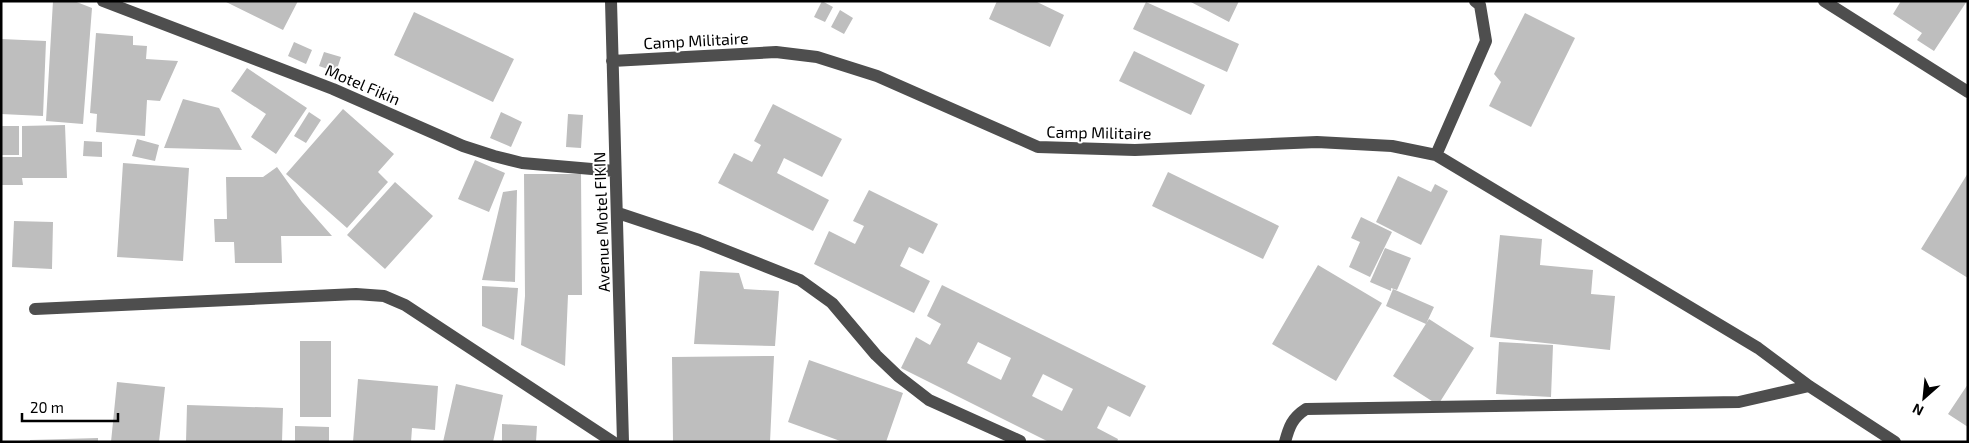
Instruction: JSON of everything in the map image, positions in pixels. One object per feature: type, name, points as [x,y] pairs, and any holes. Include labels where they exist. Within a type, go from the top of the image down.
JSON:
[{"type":"street","name":"Motel Fikin","points":[[103,1],[333,89],[471,148],[522,163],[615,171]]},
{"type":"street","name":"Avenue Motel FIKIN","points":[[611,1],[623,442]]},
{"type":"street","points":[[1436,155],[1486,41],[1480,5],[1475,1]]},
{"type":"street","points":[[1824,1],[1968,92]]},
{"type":"street","name":"Camp Militaire","points":[[612,60],[776,52],[816,57],[878,76],[1038,147],[1134,150],[1317,142],[1392,146],[1436,155],[1758,348],[1809,386],[1895,442]]},
{"type":"street","points":[[618,214],[699,240],[800,280],[832,303],[876,355],[898,376],[929,400],[1020,441]]},
{"type":"street","points":[[35,309],[356,294],[384,296],[405,305],[613,442]]},
{"type":"street","points":[[1285,442],[1289,426],[1296,416],[1306,409],[1739,402],[1809,386]]},
{"type":"building","points":[[53,1],[74,1],[92,8],[83,124],[46,121]]},
{"type":"building","points":[[224,1],[298,1],[283,30]]},
{"type":"building","points":[[822,1],[833,7],[825,22],[814,17]]},
{"type":"building","points":[[997,1],[1035,1],[1064,15],[1050,47],[989,19]]},
{"type":"building","points":[[1189,1],[1239,1],[1229,22]]},
{"type":"building","points":[[1901,1],[1967,1],[1934,51],[1917,40],[1922,33],[1893,14]]},
{"type":"building","points":[[1146,2],[1239,44],[1227,72],[1133,29]]},
{"type":"building","points":[[840,10],[853,18],[844,34],[831,27]]},
{"type":"building","points":[[414,12],[514,59],[493,102],[394,55]]},
{"type":"building","points":[[1525,13],[1575,38],[1531,127],[1489,106],[1501,82],[1494,74]]},
{"type":"building","points":[[96,33],[133,36],[133,45],[147,46],[146,59],[178,61],[160,101],[147,100],[145,136],[96,132],[97,114],[90,113]]},
{"type":"building","points":[[1,39],[46,41],[43,116],[1,114]]},
{"type":"building","points":[[294,42],[312,50],[306,64],[288,56]]},
{"type":"building","points":[[1134,51],[1205,85],[1191,115],[1119,81]]},
{"type":"building","points":[[324,52],[341,57],[336,72],[319,66]]},
{"type":"building","points":[[247,68],[307,108],[276,154],[251,137],[266,114],[231,91]]},
{"type":"building","points":[[183,99],[219,108],[242,150],[164,148]]},
{"type":"building","points":[[773,104],[842,139],[822,177],[784,158],[777,173],[829,200],[813,231],[718,183],[734,153],[752,162],[761,145],[754,141]]},
{"type":"building","points":[[343,109],[394,154],[378,172],[388,182],[347,228],[286,174]]},
{"type":"building","points":[[309,112],[321,120],[306,143],[294,136]]},
{"type":"building","points":[[501,112],[522,122],[511,147],[490,138]]},
{"type":"building","points":[[568,114],[583,115],[581,148],[566,147]]},
{"type":"building","points":[[65,125],[67,178],[22,178],[23,185],[1,185],[1,157],[22,157],[22,126]]},
{"type":"building","points":[[1,126],[19,126],[19,155],[1,155]]},
{"type":"building","points":[[137,139],[159,145],[155,161],[132,156]]},
{"type":"building","points":[[84,141],[102,142],[102,157],[83,156]]},
{"type":"building","points":[[475,160],[505,173],[489,212],[458,199]]},
{"type":"building","points":[[123,163],[189,168],[183,261],[117,257]]},
{"type":"building","points":[[277,167],[302,202],[332,236],[281,236],[282,263],[235,263],[234,242],[215,242],[214,219],[227,219],[226,177],[263,177]]},
{"type":"building","points":[[1168,172],[1279,226],[1263,259],[1152,206]]},
{"type":"building","points":[[1968,173],[1968,278],[1921,249]]},
{"type":"building","points":[[524,174],[581,174],[582,295],[568,295],[565,366],[521,345],[525,296]]},
{"type":"building","points":[[1398,176],[1431,192],[1435,184],[1448,191],[1421,245],[1376,222]]},
{"type":"building","points":[[395,182],[433,216],[385,269],[347,235]]},
{"type":"building","points":[[517,190],[515,282],[482,280],[503,192]]},
{"type":"building","points":[[869,190],[938,224],[923,254],[909,247],[900,266],[930,281],[914,313],[814,264],[829,231],[855,244],[864,226],[853,221]]},
{"type":"building","points":[[1361,217],[1392,232],[1370,277],[1349,267],[1360,242],[1351,238]]},
{"type":"building","points":[[14,221],[53,222],[52,269],[12,267]]},
{"type":"building","points":[[1500,235],[1542,239],[1540,265],[1593,270],[1591,294],[1615,296],[1610,350],[1490,337]]},
{"type":"building","points":[[1385,248],[1411,258],[1397,290],[1391,288],[1391,291],[1370,282]]},
{"type":"building","points":[[1318,265],[1382,303],[1336,381],[1272,344]]},
{"type":"building","points":[[700,271],[739,273],[744,289],[779,291],[775,346],[694,344]]},
{"type":"building","points":[[942,285],[1146,386],[1130,417],[1108,406],[1097,428],[1118,439],[1117,442],[1049,442],[901,368],[916,337],[930,345],[941,324],[927,316]],"holes":[[[978,342],[1011,358],[1001,380],[967,363]],[[1043,374],[1073,389],[1062,411],[1032,396]]]},
{"type":"building","points":[[482,286],[518,288],[514,340],[482,326]]},
{"type":"building","points":[[1393,289],[1434,307],[1426,324],[1386,306]]},
{"type":"building","points":[[1429,319],[1474,348],[1438,405],[1393,376]]},
{"type":"building","points":[[300,341],[331,341],[331,417],[300,417]]},
{"type":"building","points":[[1499,342],[1553,345],[1551,397],[1496,394]]},
{"type":"building","points":[[774,356],[770,442],[673,442],[672,357]]},
{"type":"building","points":[[809,360],[903,393],[886,442],[843,442],[788,422]]},
{"type":"building","points":[[358,379],[438,386],[435,430],[412,428],[411,442],[353,442]]},
{"type":"building","points":[[117,382],[165,387],[159,442],[111,442]]},
{"type":"building","points":[[456,384],[503,395],[493,442],[443,442]]},
{"type":"building","points":[[1968,384],[1968,427],[1948,414]]},
{"type":"building","points":[[187,405],[283,408],[282,442],[186,442]]},
{"type":"building","points":[[502,424],[537,426],[536,442],[502,442]]},
{"type":"building","points":[[295,426],[329,427],[329,442],[295,442]]},
{"type":"building","points":[[98,438],[98,442],[30,442],[30,440]]}]
